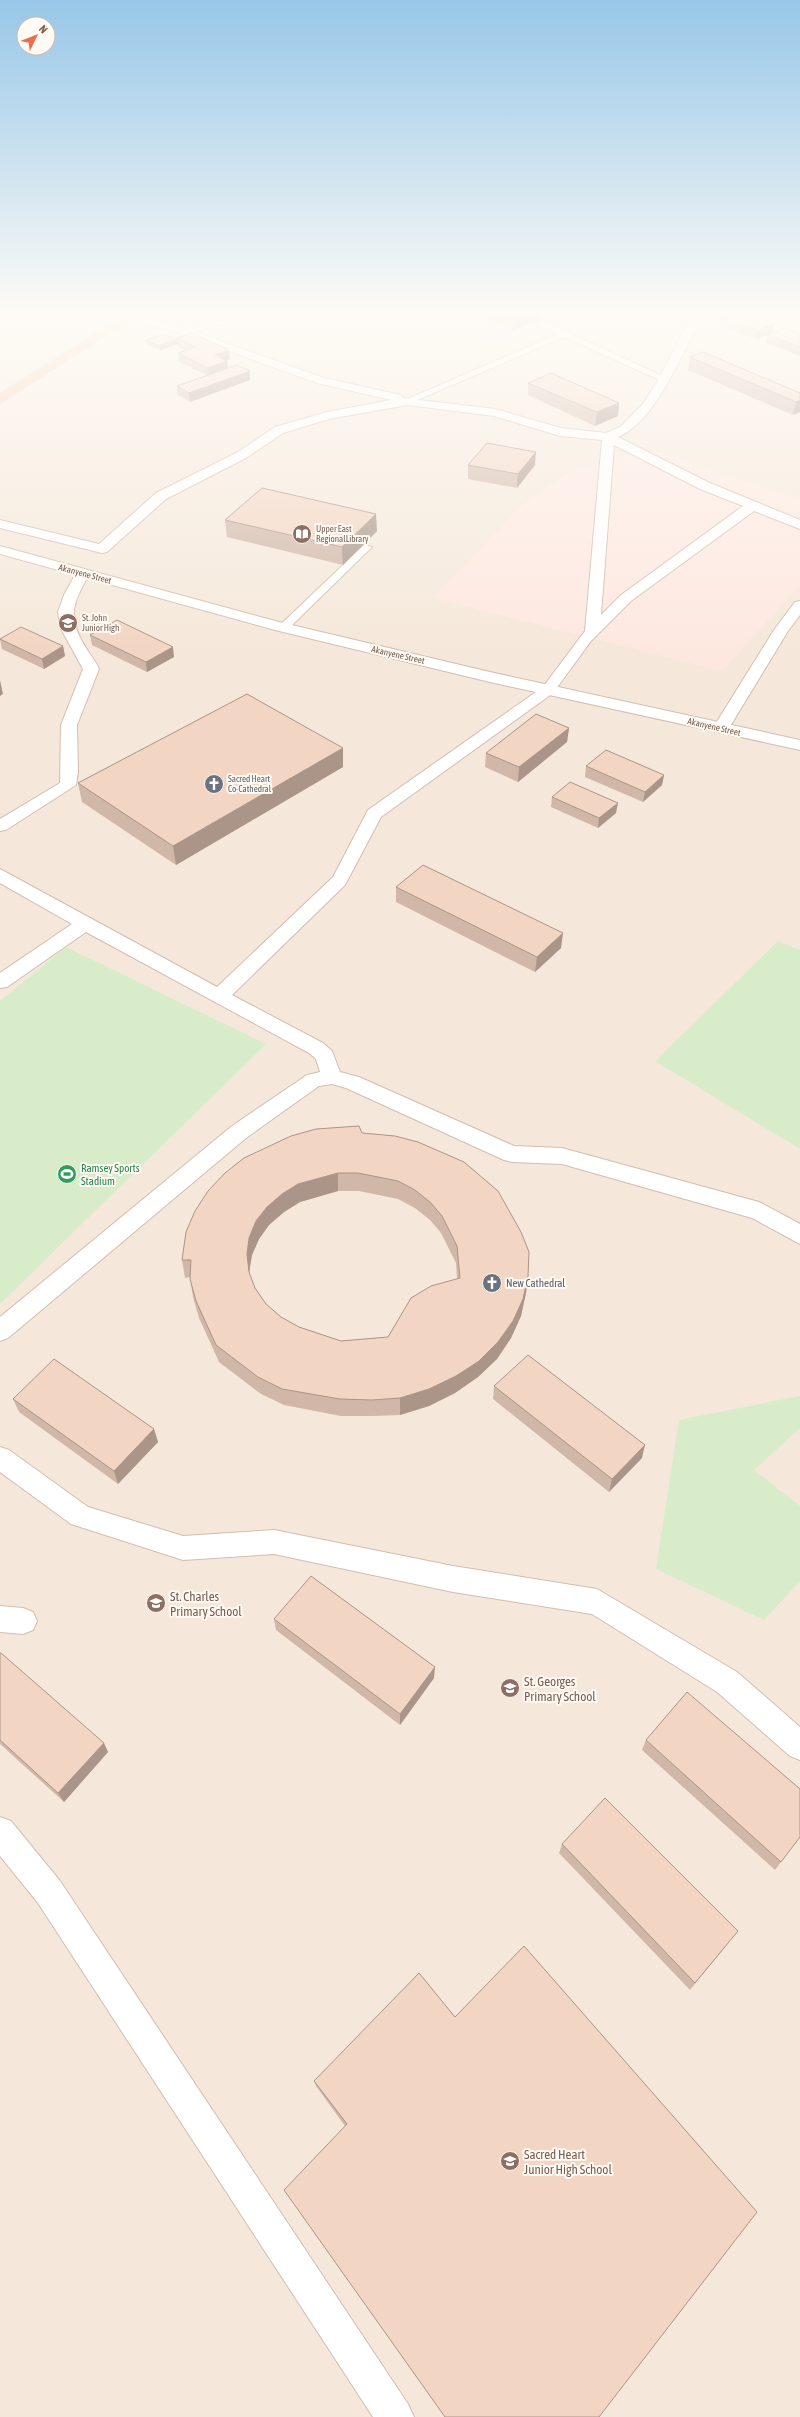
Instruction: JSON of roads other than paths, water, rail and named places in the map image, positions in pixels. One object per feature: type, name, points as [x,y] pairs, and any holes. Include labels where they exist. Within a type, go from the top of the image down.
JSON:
[{"type":"street","points":[[0,524],[102,549],[161,496],[242,455],[279,430],[295,425]]},
{"type":"street","points":[[536,425],[560,432],[608,437],[705,486],[800,525]]},
{"type":"street","points":[[608,437],[624,430],[630,425]]},
{"type":"street","points":[[592,632],[608,437]]},
{"type":"street","points":[[219,996],[339,882],[350,866],[365,829],[374,814],[548,690],[592,632],[626,598],[753,505]]},
{"type":"street","name":"Akanyene Street","points":[[0,550],[283,628],[548,690],[800,745]]},
{"type":"street","points":[[0,826],[68,785],[70,772],[69,725],[91,669],[89,660],[81,653],[67,629],[65,604],[83,573]]},
{"type":"street","points":[[721,728],[781,630],[800,605]]},
{"type":"street","points":[[0,875],[85,924],[316,1048],[325,1056],[332,1076]]},
{"type":"street","points":[[0,982],[85,924]]},
{"type":"street","points":[[0,1331],[239,1132],[314,1080],[332,1076],[352,1082],[512,1154],[562,1156],[752,1209],[759,1211],[800,1235]]},
{"type":"street","points":[[0,1458],[80,1516],[183,1548],[274,1542],[453,1579],[597,1602],[727,1682],[800,1746]]},
{"type":"street","points":[[0,1832],[49,1892],[395,2417]]},
{"type":"lane","points":[[283,628],[368,547]]},
{"type":"place","name":"Upper East RegionalLibrary","points":[[302,534]]},
{"type":"place","name":"St. John Junior High","points":[[68,623]]},
{"type":"place","name":"Sacred Heart Co-Cathedral","points":[[214,784]]},
{"type":"place","name":"Ramsey Sports Stadium","points":[[67,1174]]},
{"type":"place","name":"New Cathedral","points":[[492,1283]]},
{"type":"place","name":"St. Charles Primary School","points":[[156,1603]]},
{"type":"place","name":"St. Georges Primary School","points":[[510,1688]]},
{"type":"place","name":"Sacred Heart Junior High School","points":[[510,2161]]}]
